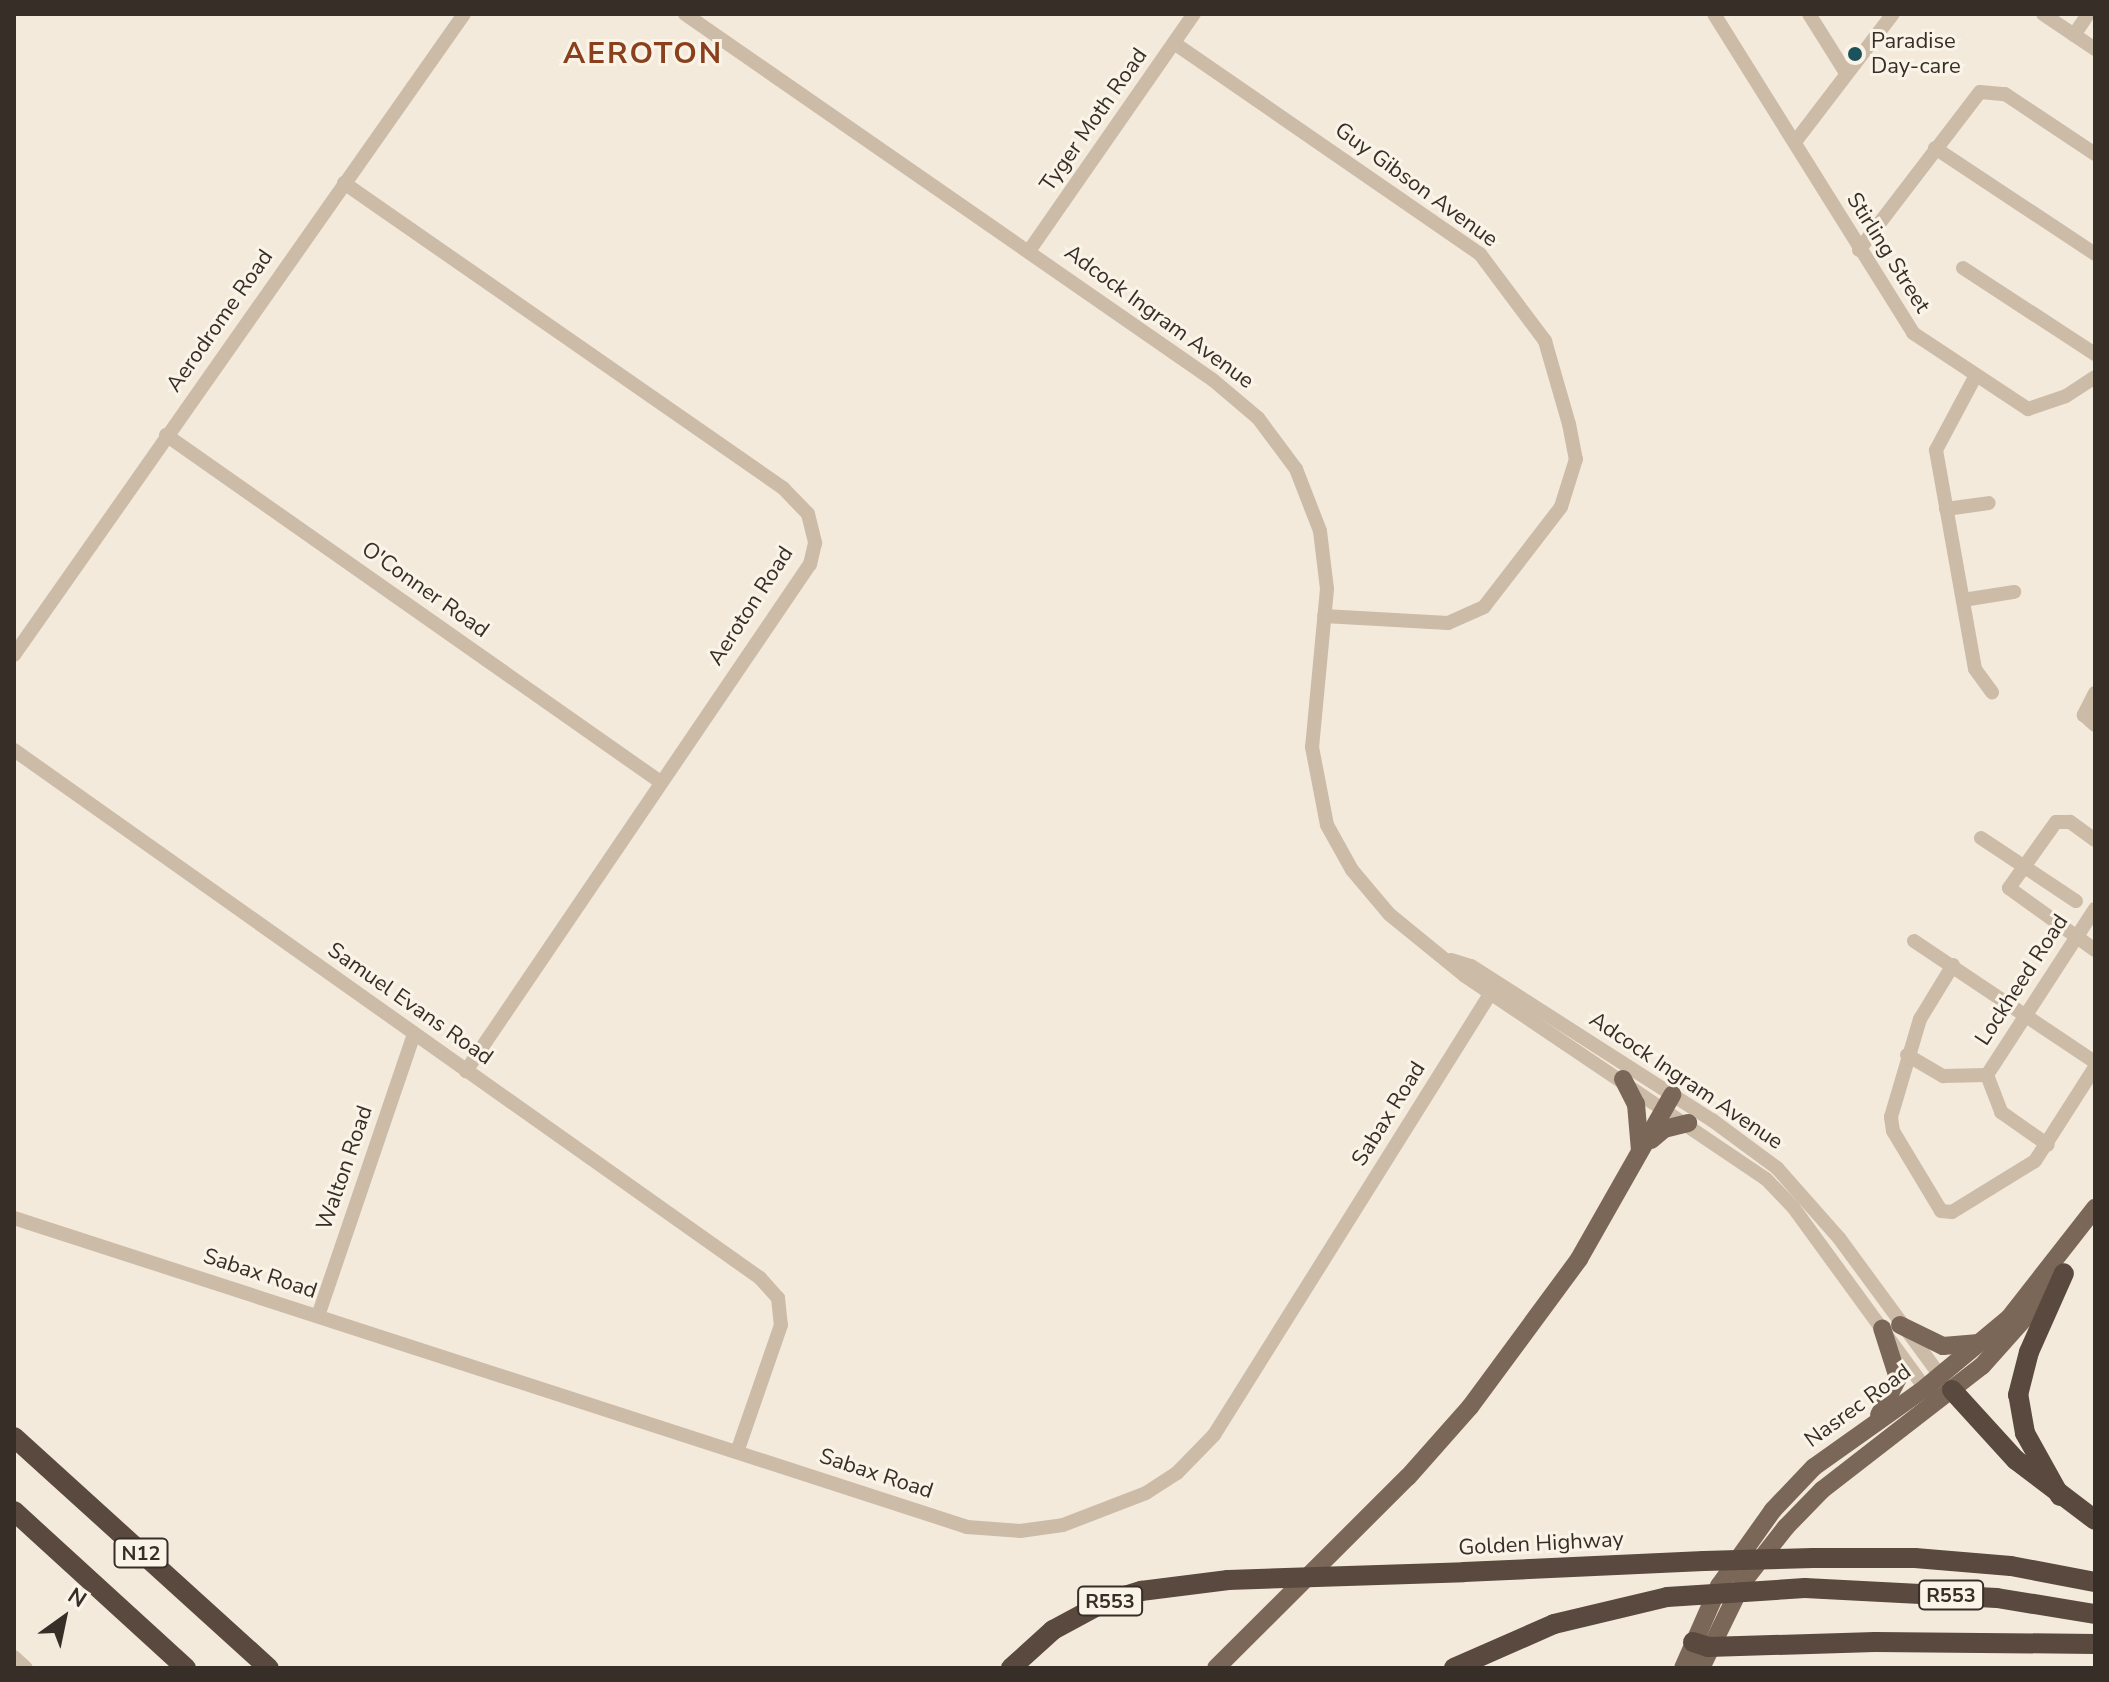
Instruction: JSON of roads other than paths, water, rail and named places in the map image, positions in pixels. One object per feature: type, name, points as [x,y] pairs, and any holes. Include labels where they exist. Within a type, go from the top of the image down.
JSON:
[{"type":"highway","points":[[2060,1496],[2029,1442],[2018,1395],[2025,1362],[2064,1273]]},
{"type":"highway","points":[[1938,1389],[2016,1460],[2095,1520]]},
{"type":"highway","name":"N12","points":[[14,1437],[269,1668]]},
{"type":"highway","name":"N12","points":[[14,1511],[186,1668]]},
{"type":"highway","name":"Golden Highway","points":[[1011,1668],[1053,1630],[1105,1602],[1141,1591],[1228,1580],[1813,1558],[1956,1562],[2095,1582]]},
{"type":"highway","name":"R553","points":[[1454,1668],[1554,1624],[1667,1597],[1805,1588],[1997,1598],[2095,1614]]},
{"type":"highway","points":[[1700,1644],[1889,1641],[2095,1644]]},
{"type":"main road","points":[[1623,1079],[1636,1104],[1640,1151]]},
{"type":"main road","points":[[1216,1668],[1399,1488],[1470,1407],[1579,1259],[1668,1102]]},
{"type":"main road","points":[[1640,1151],[1664,1129],[1688,1123]]},
{"type":"main road","name":"Nasrec Road","points":[[1683,1668],[1786,1527],[1822,1490],[1938,1389],[2035,1288],[2095,1208]]},
{"type":"main road","name":"Nasrec Road","points":[[1701,1668],[1700,1644],[1719,1586],[1773,1510],[1814,1467],[1867,1429],[1982,1366],[2064,1273],[2095,1226]]},
{"type":"main road","points":[[1867,1429],[1890,1403],[1898,1378],[1891,1326],[1943,1346],[1982,1342]]},
{"type":"main road","points":[[1202,1668],[1280,1604]]},
{"type":"street","name":"Aerodrome Road","points":[[14,655],[464,14]]},
{"type":"street","name":"Adcock Ingram Avenue","points":[[685,14],[1232,394],[1271,433],[1296,469],[1320,531],[1327,589],[1311,725],[1327,825],[1367,890],[1410,932],[1623,1079],[1668,1102],[1688,1123],[1734,1153],[1793,1207],[1891,1326],[1938,1389]]},
{"type":"street","name":"Tyger Moth Road","points":[[1029,251],[1194,14]]},
{"type":"street","name":"Stirling Street","points":[[1714,14],[1755,87],[1795,142],[1913,333],[1975,377],[2028,409],[2066,396],[2095,377]]},
{"type":"street","points":[[1809,14],[1846,73]]},
{"type":"street","points":[[1795,142],[1893,14]]},
{"type":"street","points":[[2043,14],[2095,49]]},
{"type":"street","points":[[2074,35],[2088,14]]},
{"type":"street","name":"Guy Gibson Avenue","points":[[1174,43],[1480,254],[1545,341],[1569,424],[1576,459],[1561,507],[1484,607],[1448,623],[1324,616]]},
{"type":"street","points":[[1859,250],[1972,98],[1991,90],[2095,154]]},
{"type":"street","points":[[1935,148],[2095,254]]},
{"type":"street","name":"Aeroton Road","points":[[344,183],[783,488],[808,514],[815,543],[810,564],[659,781],[466,1071]]},
{"type":"street","points":[[1963,268],[2095,354]]},
{"type":"street","points":[[1975,377],[1937,446],[1975,669],[1992,692]]},
{"type":"street","name":"O'Conner Road","points":[[166,435],[659,781]]},
{"type":"street","points":[[1946,509],[1989,503]]},
{"type":"street","points":[[1963,600],[2014,592]]},
{"type":"street","points":[[2095,693],[2084,715],[2095,725]]},
{"type":"street","name":"Samuel Evans Road","points":[[14,750],[760,1278],[778,1298],[781,1325],[737,1452]]},
{"type":"street","points":[[2095,840],[2070,822],[2056,822],[2023,865],[2010,892],[2095,950]]},
{"type":"street","points":[[1981,838],[2076,901]]},
{"type":"street","name":"Lockheed Road","points":[[1987,1075],[2095,909]]},
{"type":"street","points":[[1914,941],[1953,965],[2027,1014],[2095,1064],[2048,1145],[2035,1161],[1952,1212],[1941,1211],[1891,1124],[1907,1055],[1920,1019],[1953,965]]},
{"type":"street","name":"Adcock Ingram Avenue","points":[[1493,989],[1777,1168],[1839,1238],[1891,1326]]},
{"type":"street","name":"Sabax Road","points":[[14,1218],[967,1527],[1020,1531],[1063,1525],[1146,1493],[1177,1473],[1214,1435],[1493,989]]},
{"type":"street","name":"Walton Road","points":[[318,1316],[414,1034]]},
{"type":"street","points":[[1907,1055],[1948,1077],[1987,1075],[2001,1112],[2048,1145]]},
{"type":"street","points":[[14,1657],[26,1668]]},
{"type":"place","name":"Paradise Day-care","points":[[1855,54]]},
{"type":"district","name":"AEROTON","points":[[643,54]]}]
